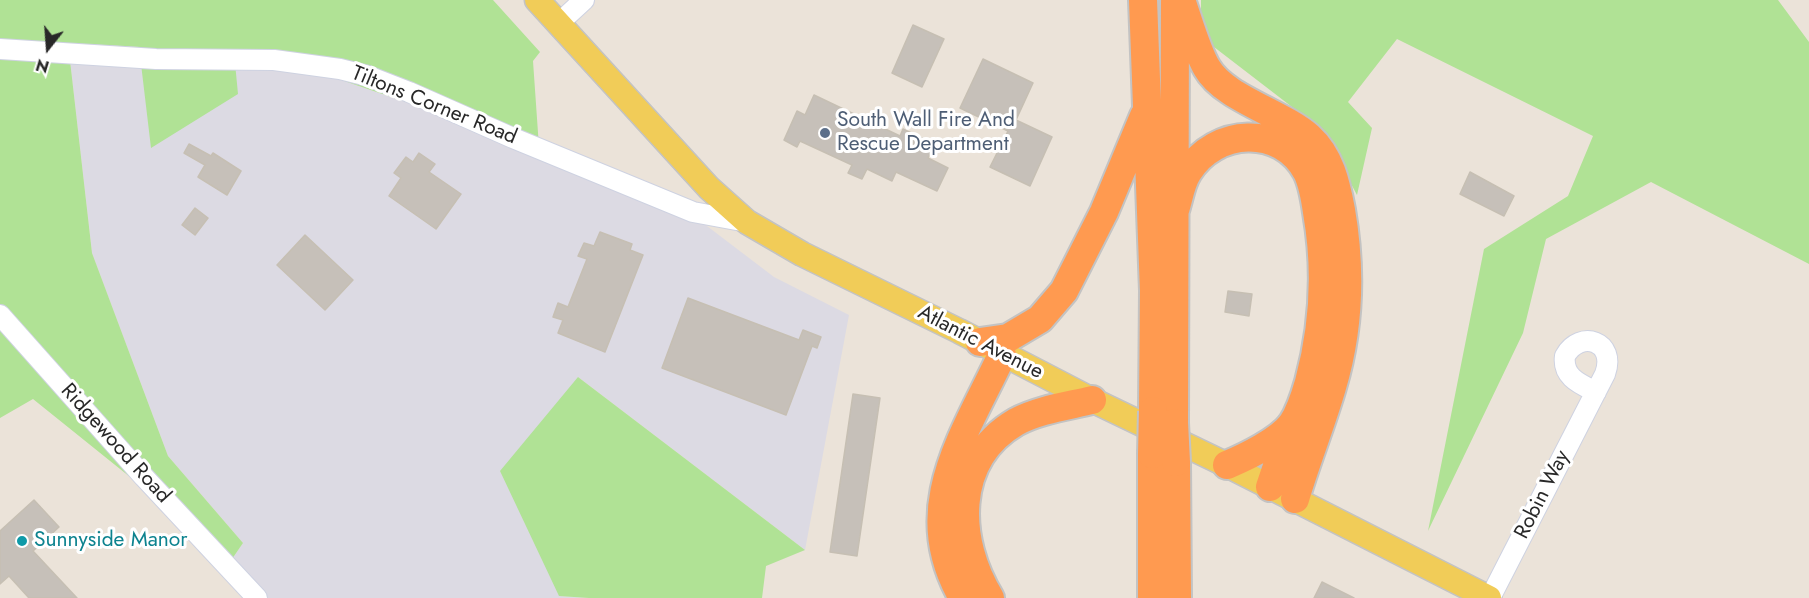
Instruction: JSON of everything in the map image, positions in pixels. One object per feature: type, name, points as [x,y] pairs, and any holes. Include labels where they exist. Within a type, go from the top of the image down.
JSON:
[{"type":"highway","points":[[1143,0],[1155,291],[1164,417]]},
{"type":"highway","points":[[1175,0],[1175,210],[1164,417],[1164,458],[1177,598]]},
{"type":"highway","points":[[1181,0],[1207,69],[1232,91],[1287,121],[1308,136],[1317,145],[1329,164],[1337,186],[1347,261],[1344,332],[1332,387],[1295,499]]},
{"type":"highway","points":[[963,598],[944,551],[940,513],[942,494],[991,348],[1040,319],[1064,291],[1104,212],[1147,108]]},
{"type":"highway","points":[[1175,210],[1187,173],[1204,152],[1230,139],[1248,136],[1278,144],[1291,152],[1308,173],[1322,236],[1324,282],[1321,324],[1305,396],[1291,425],[1270,487]]},
{"type":"highway","points":[[990,598],[974,570],[966,542],[964,512],[967,489],[974,470],[989,447],[1006,429],[1017,422],[1030,416],[1092,400]]},
{"type":"highway","points":[[1227,465],[1270,442],[1291,425]]},
{"type":"highway","points":[[1152,598],[1152,557],[1164,458]]},
{"type":"highway","points":[[1138,598],[1152,557]]},
{"type":"main road","name":"Atlantic Avenue","points":[[537,0],[709,188],[747,222],[802,254],[1490,598]]},
{"type":"street","points":[[558,24],[584,0]]},
{"type":"street","name":"Tiltons Corner Road","points":[[0,49],[156,58],[274,60],[340,69],[368,76],[409,92],[522,142],[693,212],[747,222]]},
{"type":"street","name":"Ridgewood Road","points":[[0,315],[144,477],[257,598]]},
{"type":"street","name":"Robin Way","points":[[1490,598],[1596,392]]},
{"type":"shaded area","points":[[68,43],[139,47],[235,62],[288,62],[539,147],[682,207],[774,277],[849,315],[805,550],[578,377],[559,596],[589,598],[268,598],[232,559],[243,543],[168,456],[92,253]]},
{"type":"green space","points":[[0,0],[493,0],[540,52],[533,61],[539,147],[288,62],[235,63],[238,94],[151,148],[139,47],[68,43],[92,253],[168,456],[243,543],[232,559],[33,399],[0,418]]},
{"type":"green space","points":[[1201,0],[1778,0],[1809,42],[1809,264],[1651,182],[1546,239],[1523,333],[1428,531],[1484,249],[1568,196],[1593,136],[1397,39],[1348,102],[1372,128],[1357,195],[1322,130],[1201,37]]},
{"type":"green space","points":[[578,377],[805,550],[766,566],[762,598],[559,596],[500,471]]},
{"type":"building","points":[[913,25],[944,39],[922,87],[892,73]]},
{"type":"building","points":[[983,59],[1033,83],[1016,120],[1052,137],[1030,186],[990,167],[1008,131],[960,108]]},
{"type":"building","points":[[814,95],[900,136],[903,129],[934,144],[928,158],[948,168],[937,191],[896,172],[892,181],[867,169],[862,179],[848,173],[852,165],[800,141],[797,147],[784,140],[797,111],[805,115]]},
{"type":"building","points":[[189,144],[211,156],[213,153],[241,171],[227,195],[198,177],[205,165],[184,153]]},
{"type":"building","points":[[419,153],[435,164],[429,172],[461,194],[436,229],[389,196],[401,178],[394,173],[406,157],[413,162]]},
{"type":"building","points":[[1470,172],[1514,196],[1504,216],[1460,194]]},
{"type":"building","points":[[195,208],[208,218],[195,235],[182,225]]},
{"type":"building","points":[[600,232],[632,244],[630,250],[643,255],[605,352],[558,333],[563,320],[553,317],[558,303],[568,307],[587,259],[578,256],[584,243],[594,246]]},
{"type":"building","points":[[305,235],[353,280],[325,310],[277,265]]},
{"type":"building","points":[[1228,291],[1252,294],[1249,316],[1225,312]]},
{"type":"building","points":[[688,298],[799,340],[803,330],[821,337],[817,348],[812,346],[786,415],[662,368]]},
{"type":"building","points":[[853,394],[880,398],[857,556],[830,552]]},
{"type":"building","name":"Sunnyside Manor","points":[[34,500],[59,527],[33,551],[77,598],[29,598],[9,576],[0,584],[0,531]]},
{"type":"building","points":[[1322,582],[1354,598],[1314,598]]},
{"type":"place","name":"South Wall Fire And Rescue Department","points":[[825,133]]},
{"type":"place","name":"Sunnyside Manor","points":[[22,541]]}]
